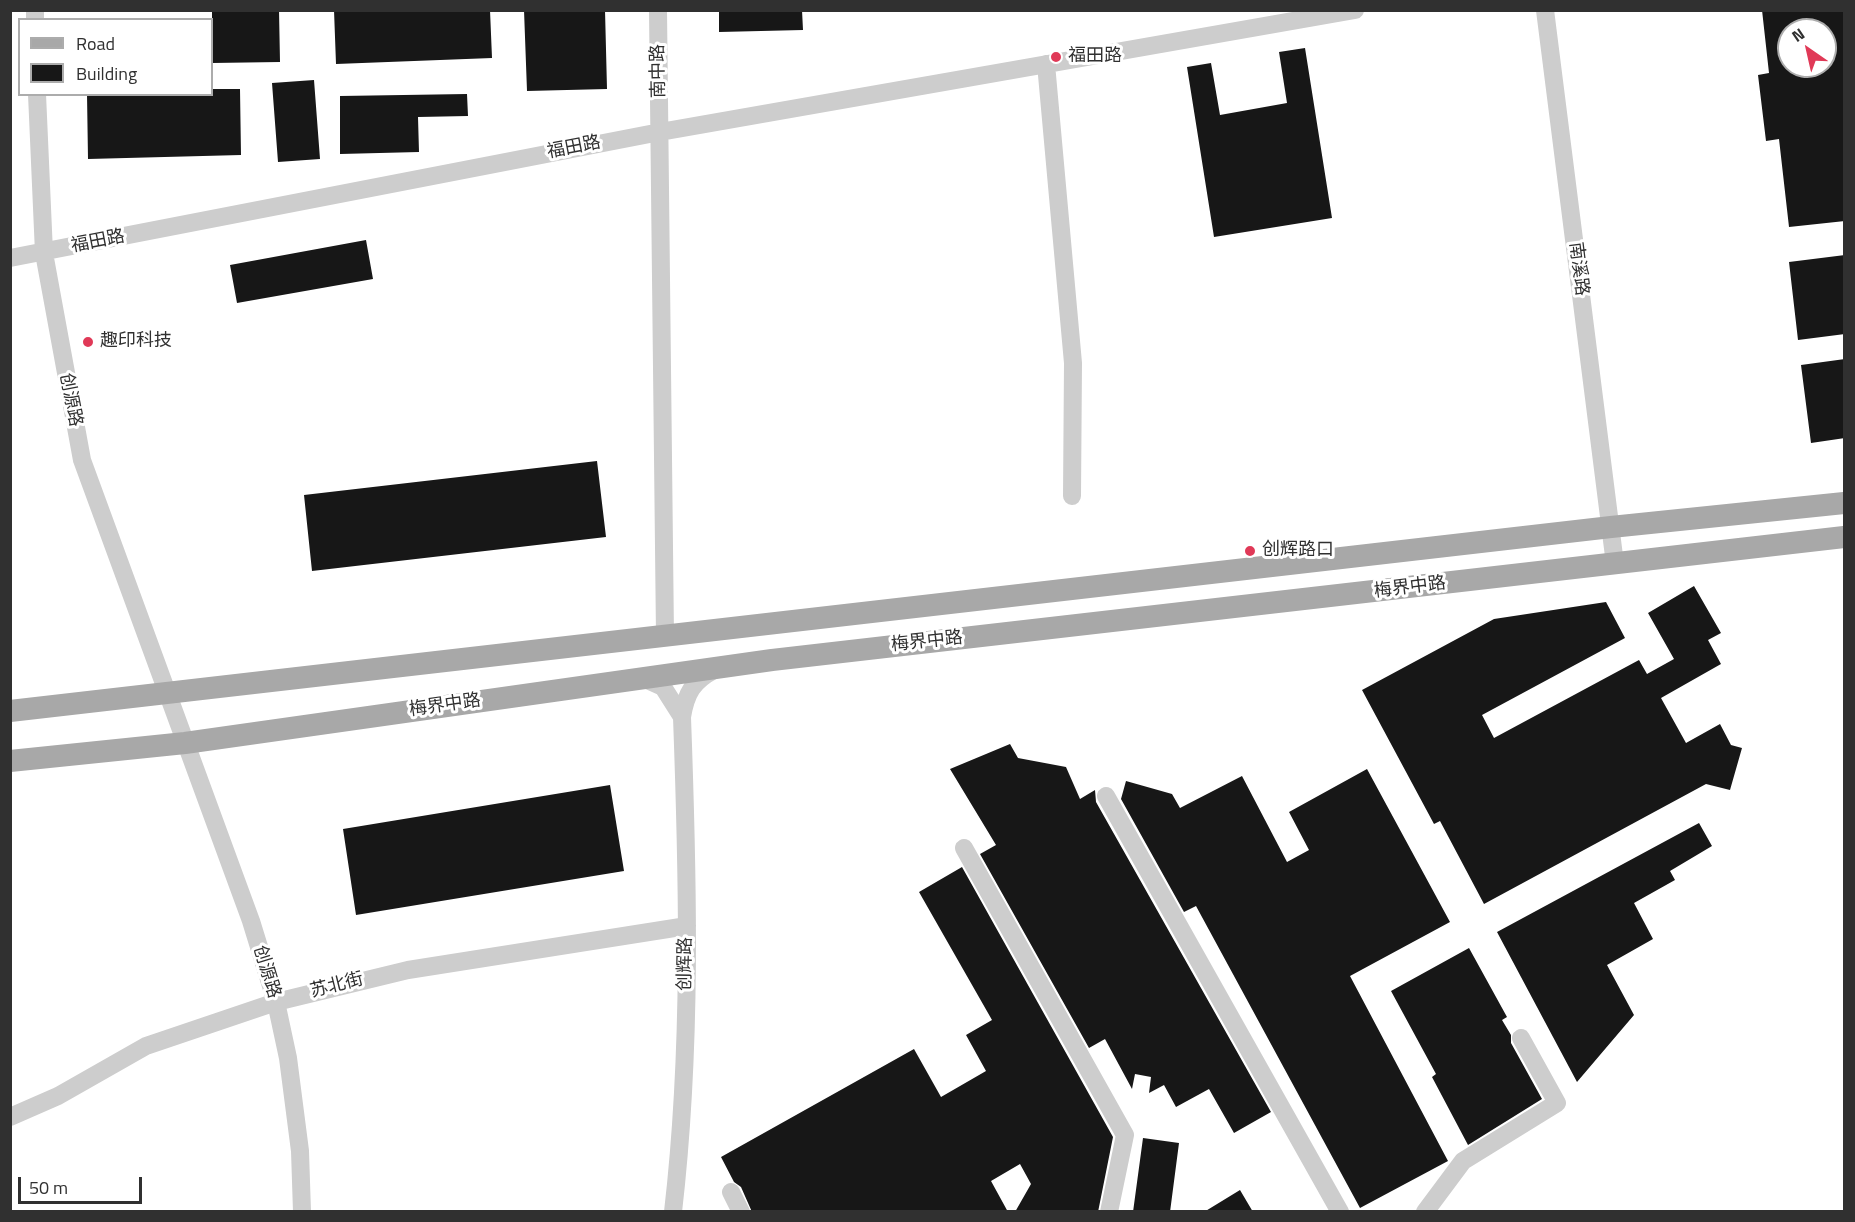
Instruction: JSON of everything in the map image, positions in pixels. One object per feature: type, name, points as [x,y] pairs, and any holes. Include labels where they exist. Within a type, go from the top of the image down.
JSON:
[{"type":"main road","name":"梅界中路","points":[[10,711],[1611,527],[1845,503]]},
{"type":"main road","name":"梅界中路","points":[[10,761],[185,743],[718,667],[1845,537]]},
{"type":"street","name":"南中路","points":[[658,10],[665,636]]},
{"type":"street","name":"福田路","points":[[10,258],[660,132],[1355,10]]},
{"type":"street","name":"南溪路","points":[[1545,10],[1614,564]]},
{"type":"street","points":[[1046,64],[1073,363],[1072,496]]},
{"type":"street","name":"创源路","points":[[36,96],[44,253],[82,460],[251,921],[276,1002],[288,1058],[299,1140],[302,1212]]},
{"type":"street","points":[[682,717],[690,687],[700,677],[718,667]]},
{"type":"street","points":[[644,678],[663,687],[682,717]]},
{"type":"street","name":"创辉路","points":[[673,1212],[681,1139],[687,927],[682,717]]},
{"type":"street","points":[[1106,796],[1340,1212]]},
{"type":"street","points":[[964,848],[1125,1135],[1109,1212]]},
{"type":"street","name":"苏北街","points":[[10,1118],[58,1096],[146,1046],[276,1002],[408,970],[687,927]]},
{"type":"street","points":[[1425,1212],[1463,1161],[1557,1103],[1521,1038]]},
{"type":"street","points":[[731,1192],[741,1212]]},
{"type":"building","points":[[212,10],[279,10],[280,62],[213,63]]},
{"type":"building","points":[[334,10],[490,10],[492,58],[336,64]]},
{"type":"building","points":[[524,10],[605,10],[607,89],[527,91]]},
{"type":"building","points":[[719,10],[802,10],[803,30],[719,32]]},
{"type":"building","points":[[1762,10],[1845,10],[1845,221],[1789,227],[1779,139],[1766,141],[1758,75],[1769,73]]},
{"type":"building","points":[[1305,48],[1332,218],[1214,237],[1187,67],[1211,63],[1220,115],[1287,103],[1279,52]]},
{"type":"building","points":[[314,80],[320,159],[278,162],[272,83]]},
{"type":"building","points":[[213,89],[240,89],[241,155],[88,159],[87,96],[213,96]]},
{"type":"building","points":[[467,94],[468,116],[418,117],[419,152],[340,154],[340,96]]},
{"type":"building","points":[[366,240],[373,279],[237,303],[230,265]]},
{"type":"building","points":[[1845,255],[1845,334],[1798,340],[1789,262]]},
{"type":"building","points":[[1845,359],[1845,438],[1811,443],[1801,365]]},
{"type":"building","points":[[597,461],[606,537],[312,571],[304,495]]},
{"type":"building","points":[[1694,586],[1721,633],[1708,640],[1721,664],[1661,698],[1686,743],[1720,724],[1731,745],[1742,748],[1730,790],[1706,784],[1484,904],[1440,821],[1434,824],[1362,690],[1494,619],[1606,602],[1625,638],[1482,715],[1494,738],[1639,660],[1647,674],[1674,659],[1648,613]]},
{"type":"building","points":[[1010,744],[1018,758],[1066,767],[1080,799],[1095,790],[1096,802],[1271,1112],[1234,1133],[1209,1089],[1176,1107],[1164,1085],[1149,1093],[1151,1077],[1135,1074],[1132,1089],[1105,1039],[1089,1048],[980,854],[996,845],[950,769]]},
{"type":"building","points":[[1367,769],[1450,922],[1350,976],[1448,1161],[1360,1208],[1196,906],[1184,912],[1121,799],[1126,781],[1172,794],[1180,808],[1242,776],[1287,862],[1309,850],[1289,812]]},
{"type":"building","points":[[610,785],[624,871],[356,915],[343,829]]},
{"type":"building","points":[[1699,823],[1712,846],[1670,871],[1675,880],[1634,903],[1653,939],[1607,965],[1634,1015],[1577,1082],[1497,932]]},
{"type":"building","points":[[962,867],[1113,1137],[1098,1212],[1015,1212],[1031,1184],[1020,1164],[991,1181],[1008,1212],[752,1212],[741,1187],[734,1182],[721,1157],[914,1049],[941,1097],[986,1071],[966,1035],[992,1020],[919,892]]},
{"type":"building","points":[[1469,948],[1507,1017],[1502,1020],[1511,1035],[1511,1043],[1542,1099],[1468,1145],[1432,1077],[1436,1074],[1391,991]]},
{"type":"building","points":[[1143,1138],[1179,1143],[1170,1212],[1133,1212]]},
{"type":"building","points":[[1240,1190],[1253,1212],[1204,1212]]},
{"type":"place","name":"福田路","points":[[1056,57]]},
{"type":"place","name":"趣印科技","points":[[88,342]]},
{"type":"place","name":"创辉路口","points":[[1250,551]]}]
